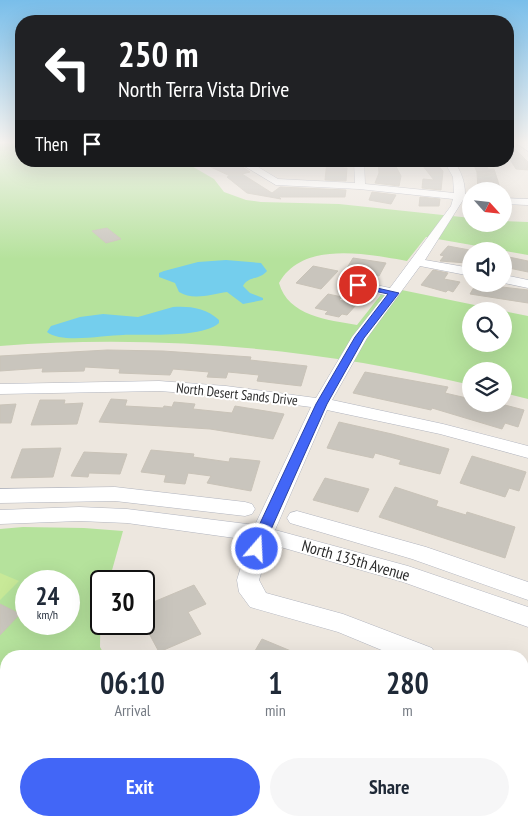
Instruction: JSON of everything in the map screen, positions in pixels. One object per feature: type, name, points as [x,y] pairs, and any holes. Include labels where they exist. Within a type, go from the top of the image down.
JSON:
[{"type":"street","points":[[275,182],[359,186],[462,197]]},
{"type":"street","points":[[359,186],[360,182]]},
{"type":"street","points":[[512,201],[528,202]]},
{"type":"street","points":[[408,650],[343,624],[258,600],[250,592],[248,580],[262,534],[321,404],[360,337],[462,202]]},
{"type":"street","points":[[417,262],[462,270]]},
{"type":"street","points":[[512,281],[528,284]]},
{"type":"street","points":[[358,285],[394,293]]},
{"type":"street","name":"North Desert Sands Drive","points":[[0,389],[74,386],[180,387],[232,391],[390,416],[476,436],[528,452]]},
{"type":"street","points":[[0,496],[115,494],[245,508]]},
{"type":"street","name":"North 135th Avenue","points":[[0,518],[79,514],[126,516],[262,534],[408,575],[528,617]]},
{"type":"street","points":[[297,518],[418,553],[528,591]]},
{"type":"street","points":[[408,575],[418,553]]},
{"type":"green space","points":[[0,182],[216,182],[224,192],[246,200],[339,204],[462,217],[462,232],[512,232],[512,221],[528,222],[528,255],[512,252],[512,242],[462,243],[426,237],[407,261],[374,255],[337,253],[320,255],[304,260],[290,269],[279,283],[291,303],[300,309],[322,318],[357,325],[387,287],[462,302],[462,352],[512,352],[512,313],[528,316],[528,399],[512,395],[512,362],[462,362],[462,383],[413,372],[296,353],[178,343],[59,343],[0,346]]},
{"type":"green space","points":[[23,527],[123,531],[112,570],[90,570],[90,635],[100,635],[102,650],[0,650],[0,529]]},
{"type":"green space","points":[[0,573],[15,579],[15,585],[0,600]]},
{"type":"water","points":[[226,260],[261,263],[267,271],[261,276],[248,281],[243,286],[250,293],[263,298],[263,300],[243,304],[227,292],[203,296],[184,295],[179,292],[175,283],[159,277],[159,273],[164,271],[198,262]]},
{"type":"water","points":[[173,307],[203,310],[219,320],[219,323],[211,328],[200,331],[173,334],[63,338],[47,332],[51,326],[80,317],[103,314],[138,317]]},
{"type":"building","points":[[233,182],[254,182],[272,193],[280,187],[346,190],[345,197],[279,197],[281,199],[247,193]]},
{"type":"building","points":[[376,182],[400,182],[399,186],[375,183]]},
{"type":"building","points":[[423,182],[442,182],[441,190],[422,188]]},
{"type":"building","points":[[372,192],[396,195],[391,204],[369,200]]},
{"type":"building","points":[[420,197],[440,199],[439,206],[419,206]]},
{"type":"building","points":[[107,228],[121,239],[106,243],[92,231]]},
{"type":"building","points":[[448,246],[462,249],[462,263],[440,261],[444,256],[440,255]]},
{"type":"building","points":[[353,258],[386,263],[379,276],[347,268]]},
{"type":"building","points":[[512,258],[528,261],[528,272],[512,269]]},
{"type":"building","points":[[313,266],[338,271],[321,289],[296,283]]},
{"type":"building","points":[[433,270],[448,273],[444,279],[460,282],[453,292],[421,285]]},
{"type":"building","points":[[512,288],[528,290],[528,303],[470,294],[471,292],[512,292]]},
{"type":"building","points":[[328,294],[342,297],[339,300],[357,304],[347,315],[342,314],[339,317],[325,314],[328,311],[315,308]]},
{"type":"building","points":[[107,350],[163,351],[251,357],[250,360],[307,366],[301,386],[257,381],[259,375],[228,372],[226,378],[207,377],[209,372],[173,369],[170,375],[119,373],[120,369],[85,367],[84,371],[42,372],[43,368],[0,371],[0,356]]},
{"type":"building","points":[[365,372],[448,387],[445,393],[462,397],[462,412],[512,412],[512,407],[524,410],[518,427],[505,423],[502,429],[432,408],[431,410],[353,393]]},
{"type":"building","points":[[111,399],[127,400],[125,406],[163,408],[164,406],[172,407],[174,402],[195,404],[193,409],[232,413],[235,406],[284,414],[273,439],[210,429],[99,422]]},
{"type":"building","points":[[40,400],[65,400],[64,404],[83,403],[77,424],[31,425]]},
{"type":"building","points":[[16,404],[11,423],[0,423],[0,405]]},
{"type":"building","points":[[339,422],[449,449],[440,474],[399,464],[401,460],[375,453],[373,458],[327,448]]},
{"type":"building","points":[[61,448],[53,477],[11,478],[22,449]]},
{"type":"building","points":[[151,450],[194,454],[193,457],[229,462],[230,458],[260,461],[251,491],[207,483],[211,476],[188,473],[185,484],[164,482],[166,475],[141,472]]},
{"type":"building","points":[[84,452],[127,454],[120,474],[89,473],[88,477],[71,476]]},
{"type":"building","points":[[472,456],[526,472],[519,491],[509,488],[505,497],[460,483]]},
{"type":"building","points":[[325,478],[369,489],[358,512],[313,500]]},
{"type":"building","points":[[395,487],[438,501],[436,506],[466,515],[467,512],[515,527],[505,558],[379,517]]},
{"type":"building","points":[[194,585],[206,604],[188,612],[201,634],[164,650],[158,650],[150,635],[155,635],[155,601]]},
{"type":"building","points":[[0,604],[15,612],[15,619],[0,635]]},
{"type":"building","points":[[262,639],[289,650],[256,650]]},
{"type":"route","points":[[257,549],[321,404],[360,337],[394,293],[358,285]]}]
